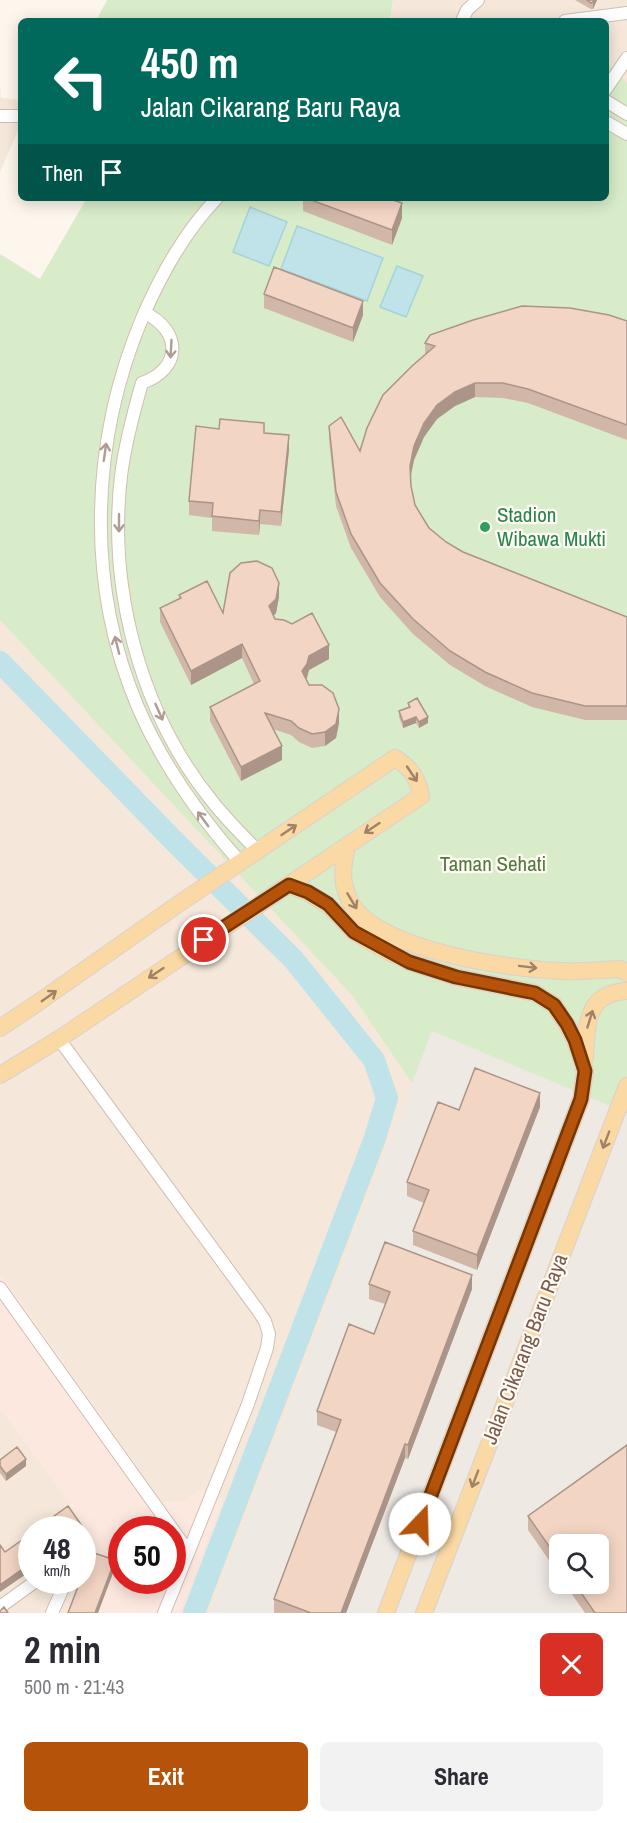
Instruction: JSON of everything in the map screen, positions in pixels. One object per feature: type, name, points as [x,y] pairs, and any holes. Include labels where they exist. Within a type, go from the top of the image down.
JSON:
[{"type":"main road","points":[[0,1028],[395,758],[414,773],[421,796],[59,1039],[0,1075]]},
{"type":"main road","points":[[347,845],[342,880],[350,902],[370,924],[415,946],[464,958],[527,967],[561,971],[621,969],[627,973]]},
{"type":"main road","name":"Jalan Cikarang Baru Raya","points":[[289,885],[308,892],[328,904],[354,932],[409,962],[456,977],[535,993],[554,1005],[567,1024],[585,1071],[581,1099],[386,1613]]},
{"type":"main road","points":[[585,1071],[587,1022],[591,1013],[601,998],[615,992],[627,991]]},
{"type":"main road","name":"Jalan Cikarang Baru Raya","points":[[424,1613],[627,1086]]},
{"type":"street","points":[[463,18],[467,10],[478,0]]},
{"type":"street","points":[[588,18],[627,13]]},
{"type":"street","points":[[609,85],[627,58]]},
{"type":"street","points":[[609,103],[627,114]]},
{"type":"street","points":[[0,116],[18,116]]},
{"type":"street","points":[[609,124],[627,134]]},
{"type":"street","points":[[215,201],[178,247],[154,291],[121,376],[110,422],[103,470],[100,518],[102,565],[109,613],[136,704],[181,789],[240,863]]},
{"type":"street","points":[[121,376],[142,383],[158,376],[165,369],[172,353],[171,339],[166,328],[156,319],[145,314]]},
{"type":"street","points":[[142,383],[126,445],[119,509],[120,567],[126,609],[136,650],[149,690],[166,728],[187,765],[211,800],[258,851]]},
{"type":"street","points":[[59,1039],[265,1320],[269,1334],[267,1348],[248,1404],[164,1613]]},
{"type":"street","points":[[0,1288],[188,1551]]},
{"type":"street","points":[[0,1607],[18,1594]]},
{"type":"street","points":[[52,1613],[60,1594]]},
{"type":"shaded area","points":[[393,0],[627,0],[627,1613],[0,1613],[0,254],[40,279],[85,201],[609,201],[609,18],[390,18]]},
{"type":"shaded area","points":[[0,85],[1,98],[18,100],[18,131],[0,172]]},
{"type":"shaded area","points":[[432,1031],[627,1113],[627,1613],[210,1613]]},
{"type":"shaded area","points":[[0,1273],[162,1502],[184,1501],[200,1490],[223,1499],[179,1613],[88,1613],[108,1561],[108,1594],[186,1594],[186,1516],[108,1516],[108,1557],[96,1540],[96,1516],[78,1516],[0,1408]]},
{"type":"green space","points":[[107,0],[393,0],[390,18],[98,18]]},
{"type":"green space","name":"Taman Sehati","points":[[609,66],[627,83],[627,1113],[432,1031],[412,1083],[352,995],[0,620],[0,254],[40,279],[85,201],[609,201]]},
{"type":"water","points":[[250,207],[287,222],[269,266],[233,252]]},
{"type":"water","points":[[297,226],[383,258],[367,301],[281,269]]},
{"type":"water","points":[[397,266],[423,276],[406,317],[380,307]]},
{"type":"building","points":[[314,201],[396,201],[402,203],[392,230]]},
{"type":"building","points":[[274,267],[363,301],[353,328],[264,294]]},
{"type":"building","points":[[522,306],[570,308],[609,315],[627,321],[627,425],[528,389],[503,383],[475,383],[455,392],[437,405],[424,423],[414,446],[410,466],[415,505],[429,528],[463,552],[627,617],[627,706],[585,706],[532,693],[485,672],[450,651],[413,619],[380,583],[351,534],[336,492],[329,426],[341,417],[360,451],[367,428],[383,395],[435,346],[425,343],[430,335]]},
{"type":"building","points":[[220,419],[264,423],[264,433],[289,435],[281,512],[260,510],[259,521],[212,516],[213,503],[189,501],[196,426],[219,429]]},
{"type":"building","points":[[257,561],[272,568],[279,583],[276,599],[269,606],[275,619],[292,624],[312,613],[329,645],[309,656],[302,671],[309,685],[322,685],[333,693],[339,709],[336,724],[325,732],[312,734],[291,721],[265,713],[282,746],[241,767],[210,707],[260,681],[242,644],[191,671],[160,608],[181,598],[179,595],[207,581],[223,613],[230,573],[241,563]]},
{"type":"building","points":[[417,698],[428,717],[419,722],[416,717],[403,722],[399,711],[410,707],[408,703]]},
{"type":"building","points":[[475,1068],[540,1093],[477,1255],[413,1231],[429,1190],[407,1182],[438,1102],[459,1110]]},
{"type":"building","points":[[385,1242],[472,1275],[341,1613],[311,1613],[274,1599],[341,1420],[317,1411],[349,1324],[374,1334],[390,1292],[369,1284]]},
{"type":"building","points":[[627,1445],[627,1613],[595,1613],[582,1594],[609,1594],[609,1534],[549,1534],[549,1546],[528,1516]]},
{"type":"building","points":[[17,1447],[26,1459],[6,1474],[0,1466],[0,1460]]},
{"type":"building","points":[[68,1506],[75,1516],[54,1516]]},
{"type":"building","points":[[18,1543],[18,1572],[0,1585],[0,1545],[5,1552]]},
{"type":"building","points":[[96,1554],[108,1558],[108,1579],[95,1613],[68,1613],[75,1594],[96,1594]]},
{"type":"building","points":[[4,1607],[8,1613],[0,1613],[0,1611]]},
{"type":"waterway","points":[[0,662],[176,843],[294,960],[374,1060],[387,1098],[375,1138],[194,1613]]},
{"type":"place","name":"Stadion Wibawa Mukti","points":[[485,527]]},
{"type":"route","points":[[204,940],[289,885],[308,892],[328,904],[354,932],[409,962],[456,977],[535,993],[554,1005],[575,1040],[585,1071],[581,1099],[420,1524]]}]
